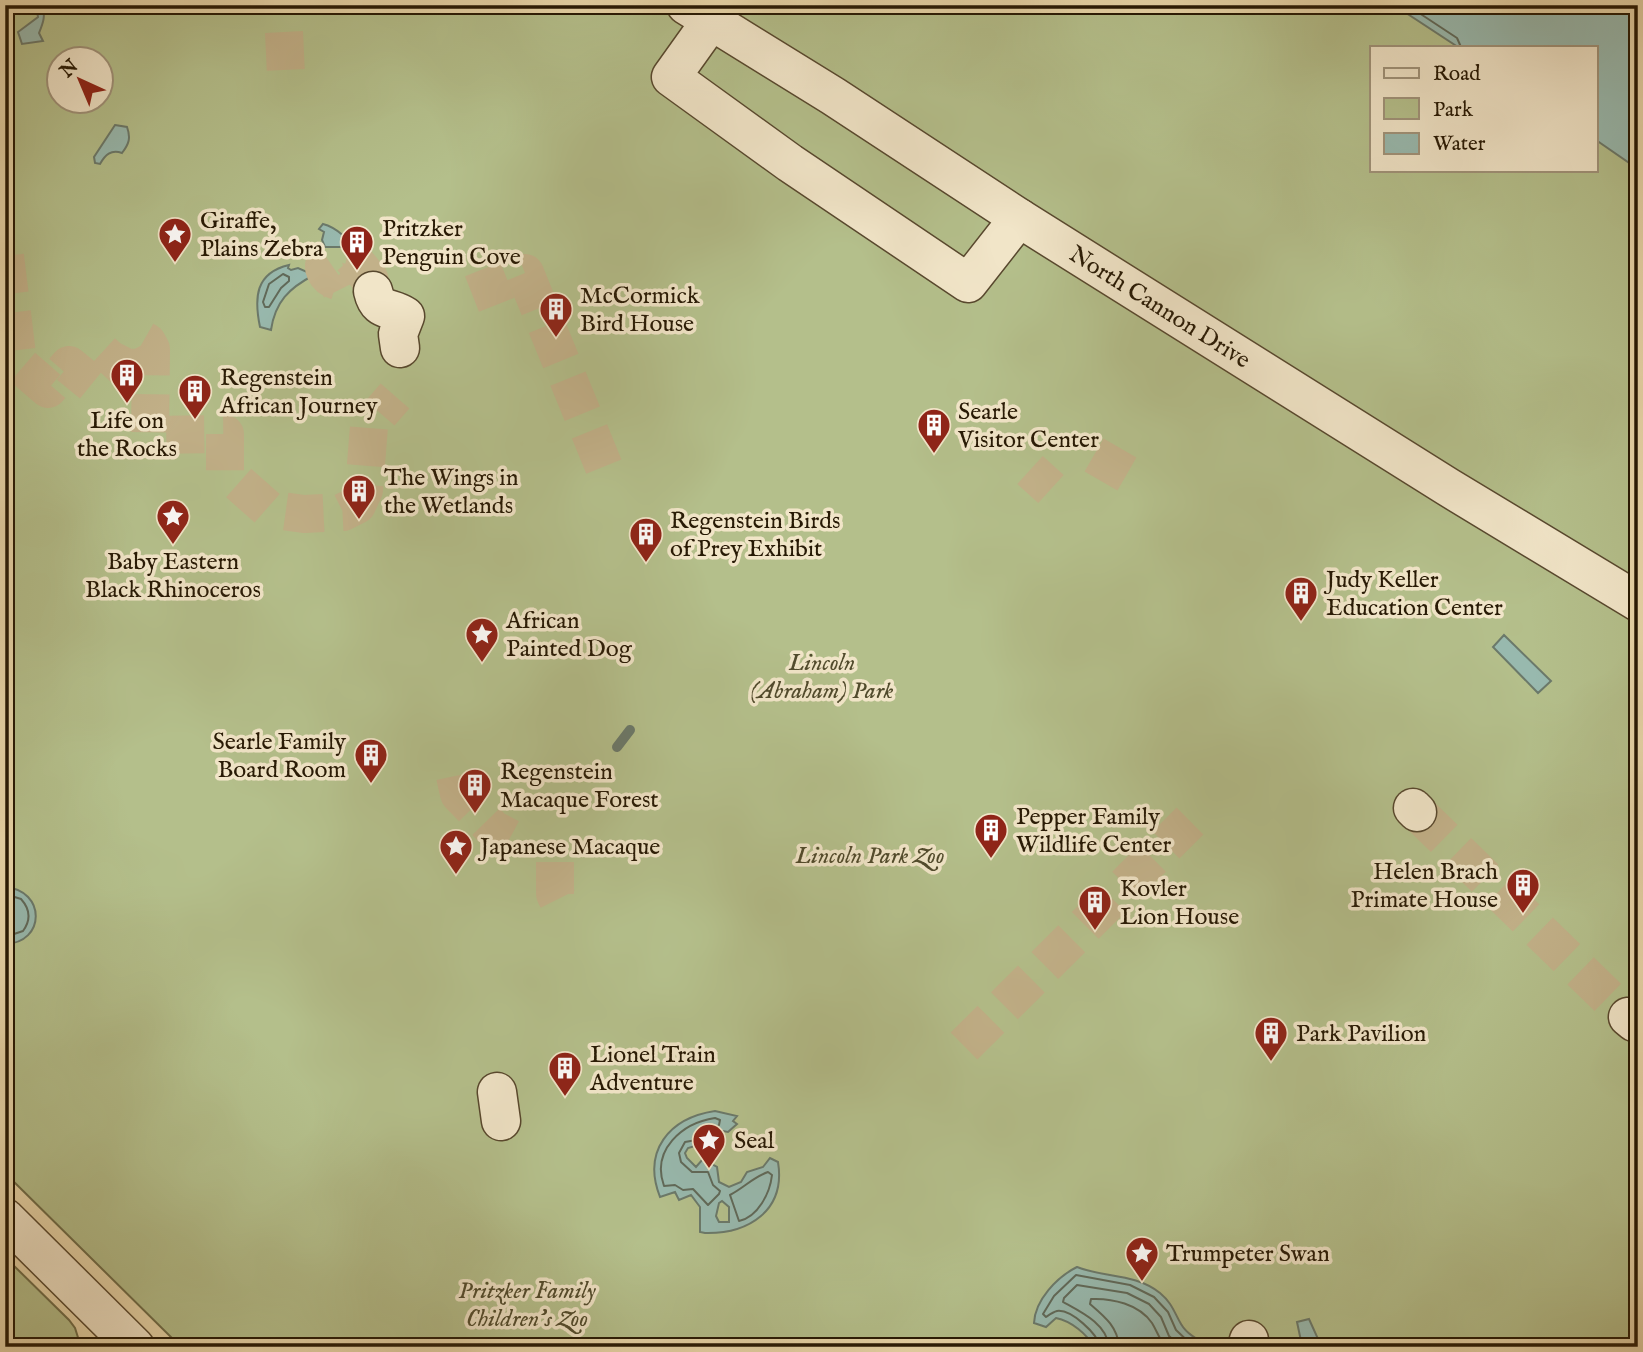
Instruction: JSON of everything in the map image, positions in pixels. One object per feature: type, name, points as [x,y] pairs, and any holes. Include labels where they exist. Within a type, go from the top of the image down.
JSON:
[{"type":"street","name":"North Cannon Drive","points":[[699,13],[833,96],[1019,218],[1448,487],[1638,602]]},
{"type":"street","points":[[699,13],[671,77],[790,163],[968,283],[1019,218]]},
{"type":"street","points":[[373,291],[377,303],[384,309],[405,316],[398,334],[400,348]]},
{"type":"street","points":[[5,1218],[135,1347]]},
{"type":"green space","name":"Lincoln (Abraham) Park","points":[[5,5],[1638,5],[1638,1347],[181,1347],[5,1173]]},
{"type":"green space","points":[[5,1257],[69,1320],[75,1328],[81,1347],[5,1347]]},
{"type":"water","points":[[36,5],[42,5],[43,9],[44,19],[39,33],[43,41],[22,44],[18,32],[38,17]]},
{"type":"water","points":[[1394,5],[1638,5],[1638,169],[1598,141],[1598,46],[1456,46]]},
{"type":"water","points":[[115,125],[127,127],[129,138],[126,147],[122,153],[112,152],[100,164],[95,163],[94,157]]},
{"type":"water","points":[[323,224],[349,240],[368,247],[325,247],[322,240],[324,232],[319,229]]},
{"type":"water","points":[[289,265],[291,270],[298,268],[314,275],[297,285],[285,297],[276,311],[271,330],[260,327],[257,306],[263,280],[269,274]]},
{"type":"water","points":[[1504,635],[1551,681],[1538,693],[1493,647]]},
{"type":"water","points":[[5,887],[18,890],[28,897],[36,916],[28,935],[5,944]]},
{"type":"water","points":[[715,1111],[737,1116],[733,1121],[737,1124],[728,1132],[723,1131],[714,1136],[708,1143],[706,1157],[708,1162],[717,1167],[719,1182],[729,1187],[741,1182],[747,1172],[763,1167],[770,1158],[778,1162],[776,1194],[761,1216],[749,1224],[721,1232],[700,1232],[700,1207],[691,1195],[679,1200],[675,1192],[660,1197],[655,1180],[657,1151],[673,1129],[699,1115]],"holes":[[[700,1146],[703,1159],[696,1167],[685,1153],[688,1148]],[[722,1201],[729,1207],[729,1222],[719,1222],[716,1216]]]},
{"type":"water","points":[[1077,1267],[1130,1279],[1150,1287],[1167,1300],[1187,1332],[1212,1347],[1094,1347],[1078,1329],[1062,1320],[1056,1318],[1046,1327],[1034,1323],[1038,1306],[1048,1290]]},
{"type":"water","points":[[1309,1319],[1318,1339],[1352,1347],[1294,1347],[1301,1341],[1297,1322]]},
{"type":"waterway","points":[[617,747],[630,730]]},
{"type":"tunnel","points":[[284,32],[286,75]]},
{"type":"tunnel","points":[[5,256],[18,363],[48,389],[69,365],[96,387],[133,343],[140,338],[147,342],[151,349],[150,435],[225,434],[225,471],[268,509],[304,514],[343,512],[357,505],[364,490],[369,426],[395,396]]},
{"type":"tunnel","points":[[341,289],[337,281],[324,269],[325,262],[336,256],[352,258],[369,278],[373,291]]},
{"type":"tunnel","points":[[472,294],[525,273],[604,467]]},
{"type":"tunnel","points":[[1101,481],[1127,436]]},
{"type":"tunnel","points":[[1030,470],[1051,489]]},
{"type":"tunnel","points":[[455,776],[459,794],[493,829],[510,838]]},
{"type":"tunnel","points":[[1417,812],[1628,1017]]},
{"type":"tunnel","points":[[964,1046],[1190,821]]},
{"type":"tunnel","points":[[555,862],[555,894],[565,914]]},
{"type":"place","name":"Giraffe, Plains Zebra","points":[[175,264]]},
{"type":"place","name":"Pritzker Penguin Cove","points":[[357,272]]},
{"type":"place","name":"McCormick Bird House","points":[[556,339]]},
{"type":"place","name":"Life on the Rocks","points":[[127,405]]},
{"type":"place","name":"Regenstein African Journey","points":[[195,421]]},
{"type":"place","name":"Searle Visitor Center","points":[[934,455]]},
{"type":"place","name":"The Wings in the Wetlands","points":[[359,521]]},
{"type":"place","name":"Baby Eastern Black Rhinoceros","points":[[173,546]]},
{"type":"place","name":"Regenstein Birds of Prey Exhibit","points":[[646,564]]},
{"type":"place","name":"Judy Keller Education Center","points":[[1301,623]]},
{"type":"place","name":"African Painted Dog","points":[[482,664]]},
{"type":"place","name":"Searle Family Board Room","points":[[371,785]]},
{"type":"place","name":"Regenstein Macaque Forest","points":[[475,815]]},
{"type":"place","name":"Pepper Family Wildlife Center","points":[[991,860]]},
{"type":"place","name":"Japanese Macaque","points":[[456,876]]},
{"type":"place","name":"Helen Brach Primate House","points":[[1523,915]]},
{"type":"place","name":"Kovler Lion House","points":[[1095,932]]},
{"type":"place","name":"Park Pavilion","points":[[1271,1063]]},
{"type":"place","name":"Lionel Train Adventure","points":[[565,1098]]},
{"type":"place","name":"Seal","points":[[709,1170]]},
{"type":"place","name":"Trumpeter Swan","points":[[1142,1283]]},
{"type":"park label","name":"Lincoln Park Zoo","points":[[870,855]]},
{"type":"park label","name":"Pritzker Family Children's Zoo","points":[[527,1304]]}]
